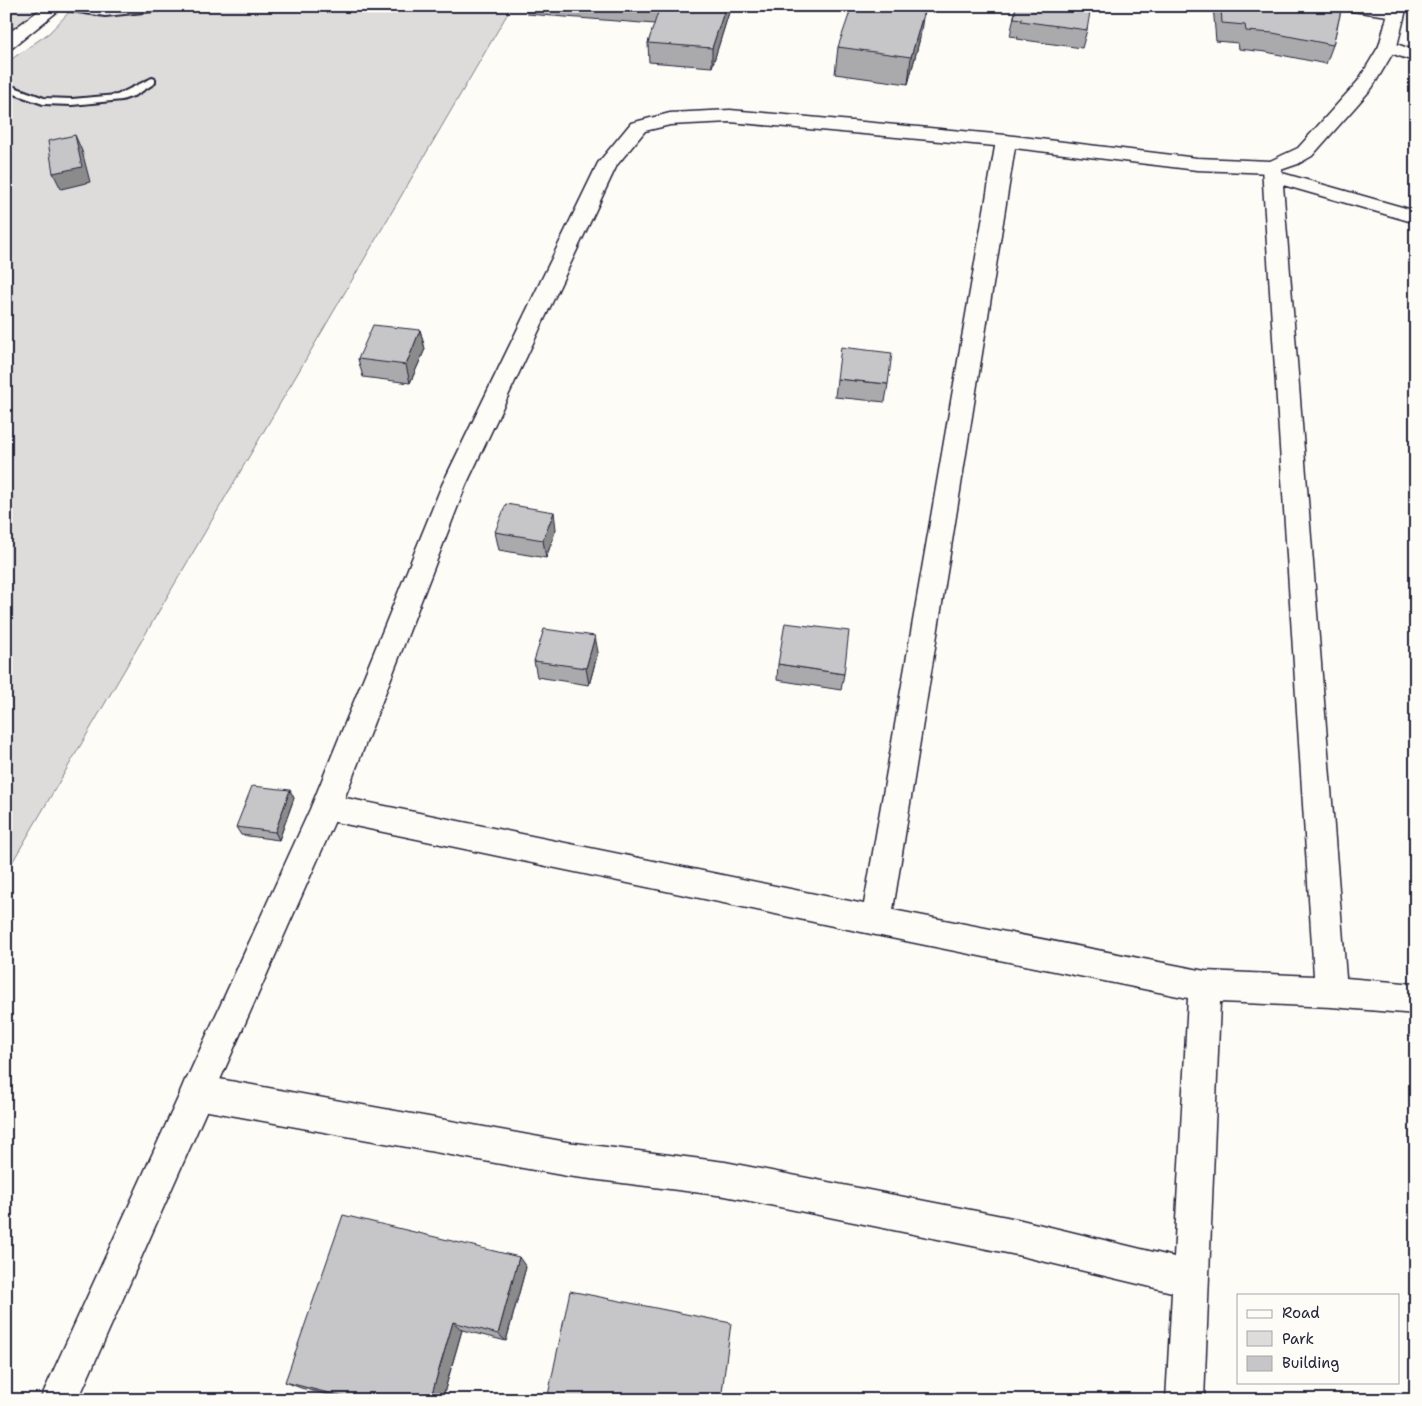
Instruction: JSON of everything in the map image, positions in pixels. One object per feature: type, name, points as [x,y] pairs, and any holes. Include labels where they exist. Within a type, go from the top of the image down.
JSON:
[{"type":"street","points":[[6,44],[57,6]]},
{"type":"street","points":[[1272,172],[1305,152],[1366,84],[1388,46],[1397,9],[1352,6]]},
{"type":"street","points":[[1388,46],[1416,57]]},
{"type":"street","points":[[59,1400],[326,807],[454,485],[608,163],[638,127],[670,118],[730,116],[1006,141],[1272,172],[1416,217]]},
{"type":"street","points":[[876,921],[1006,141]]},
{"type":"street","points":[[1272,172],[1331,992]]},
{"type":"street","points":[[326,807],[876,921],[1205,986],[1331,992],[1416,999]]},
{"type":"street","points":[[1185,1400],[1205,986]]},
{"type":"street","points":[[197,1092],[567,1159],[725,1179],[1017,1237],[1192,1279]]},
{"type":"lane","points":[[57,6],[105,13],[173,6]]},
{"type":"lane","points":[[6,87],[42,101],[72,102],[118,98],[132,93],[152,81]]},
{"type":"green space","points":[[6,6],[46,6],[6,35]]},
{"type":"green space","points":[[75,6],[512,6],[6,873],[6,63],[49,33]]},
{"type":"building","points":[[660,6],[726,6],[712,48],[648,43]]},
{"type":"building","points":[[852,6],[884,6],[924,11],[911,57],[838,47]]},
{"type":"building","points":[[1016,6],[1091,6],[1087,30],[1021,21],[1022,19],[1014,18]]},
{"type":"building","points":[[1221,6],[1342,6],[1333,45],[1273,33],[1246,31],[1245,25],[1222,23]]},
{"type":"building","points":[[75,135],[82,167],[53,173],[48,141]]},
{"type":"building","points":[[373,325],[420,330],[406,365],[358,359]]},
{"type":"building","points":[[841,347],[892,353],[888,384],[837,379]]},
{"type":"building","points":[[506,504],[554,512],[543,540],[495,532]]},
{"type":"building","points":[[785,623],[849,631],[844,674],[778,664]]},
{"type":"building","points":[[544,629],[595,636],[586,668],[534,661]]},
{"type":"building","points":[[252,786],[290,790],[275,832],[236,827]]},
{"type":"building","points":[[343,1215],[519,1257],[498,1334],[453,1322],[430,1400],[356,1400],[285,1382]]},
{"type":"building","points":[[570,1291],[731,1323],[721,1400],[547,1400]]}]
